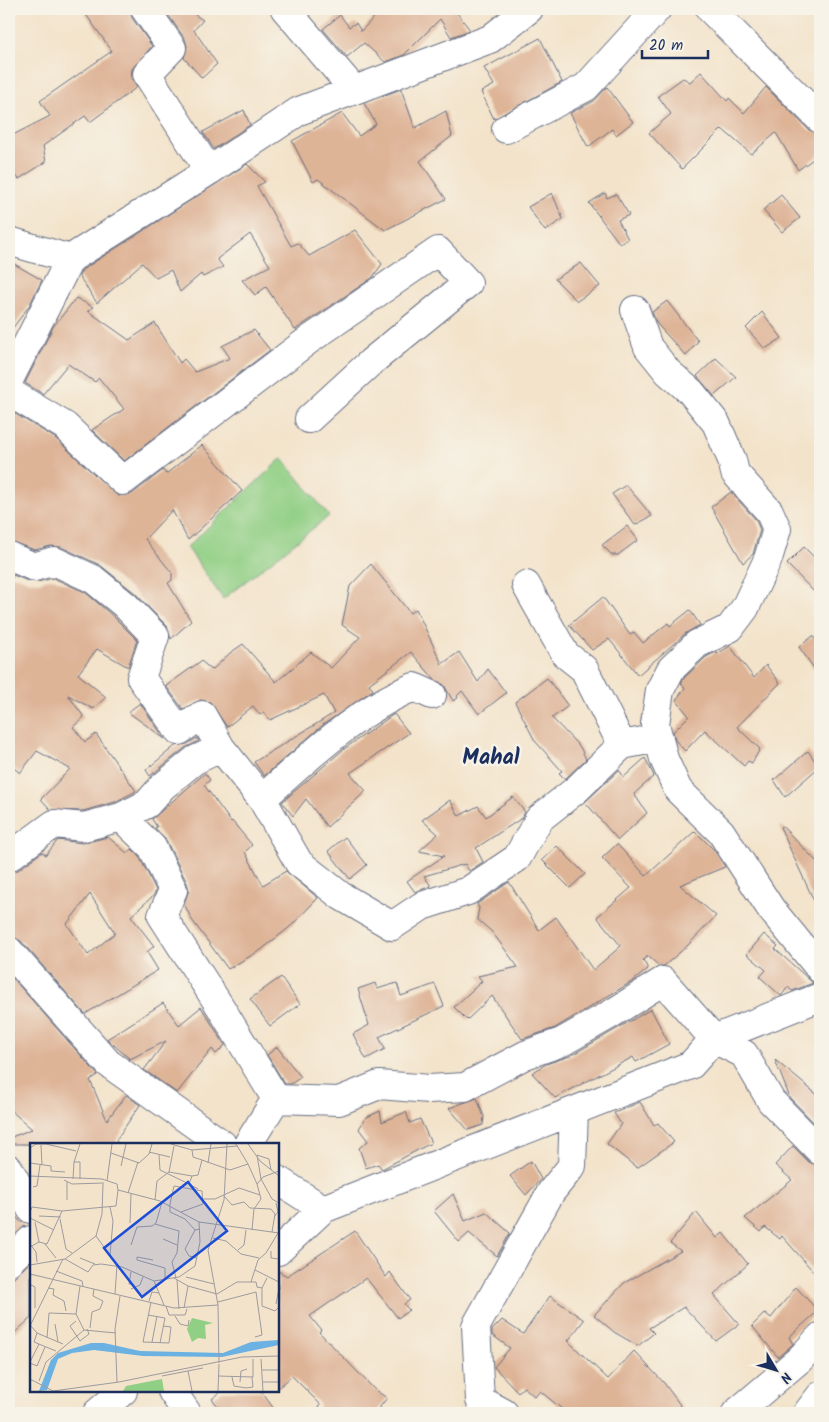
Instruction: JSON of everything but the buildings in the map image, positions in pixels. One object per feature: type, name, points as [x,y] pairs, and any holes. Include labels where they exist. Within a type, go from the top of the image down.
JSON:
[{"type":"street","points":[[145,9],[172,48],[147,74],[167,102],[209,171]]},
{"type":"street","points":[[285,9],[354,90]]},
{"type":"street","points":[[9,380],[70,260],[299,111],[490,39],[529,9]]},
{"type":"street","points":[[506,129],[586,87],[657,9]]},
{"type":"street","points":[[710,9],[820,119]]},
{"type":"street","points":[[9,240],[70,260]]},
{"type":"street","points":[[9,392],[65,426],[123,481],[306,342],[438,252],[468,283],[371,362],[309,419]]},
{"type":"street","points":[[635,310],[648,347],[668,372],[691,392],[716,423],[732,460],[735,473],[769,511],[777,529],[768,559],[745,608],[730,628],[697,644],[671,669],[660,690],[655,724],[658,738],[664,759],[678,790],[720,832],[771,909],[820,969]]},
{"type":"street","points":[[9,556],[34,567],[54,561],[93,579],[125,605],[155,636],[141,678],[179,731],[202,715],[221,748],[262,798],[299,863],[341,896],[392,926],[422,906],[468,891],[517,858],[539,819],[577,789],[622,745],[658,738]]},
{"type":"street","points":[[526,584],[565,654],[584,669],[622,745]]},
{"type":"street","points":[[262,798],[322,745],[394,695],[414,687],[432,695]]},
{"type":"street","points":[[9,857],[54,824],[84,827],[121,817],[147,804],[162,787],[195,760],[221,748]]},
{"type":"street","points":[[121,817],[152,846],[173,890],[162,916],[276,1099]]},
{"type":"street","points":[[9,951],[108,1063],[221,1143]]},
{"type":"street","points":[[276,1099],[339,1101],[380,1085],[429,1089],[465,1087],[525,1055],[562,1042],[611,1014],[662,981],[714,1039],[744,1054],[771,1101],[820,1151]]},
{"type":"street","points":[[279,1250],[323,1209],[691,1065],[714,1039],[820,997]]},
{"type":"street","points":[[249,1143],[276,1099]]},
{"type":"street","points":[[504,1413],[480,1400],[476,1326],[551,1192],[572,1166],[574,1111]]},
{"type":"street","points":[[9,1170],[30,1207]]},
{"type":"street","points":[[279,1181],[323,1209]]},
{"type":"street","points":[[9,1261],[30,1241]]},
{"type":"street","points":[[736,1413],[800,1359],[820,1337]]},
{"type":"street","points":[[97,1413],[122,1392]]},
{"type":"street","points":[[173,1392],[187,1413]]},
{"type":"street","points":[[807,1413],[820,1396]]},
{"type":"green space","points":[[282,458],[329,516],[223,599],[187,547]]},
{"type":"district","name":"Mahal","points":[[491,756]]}]
